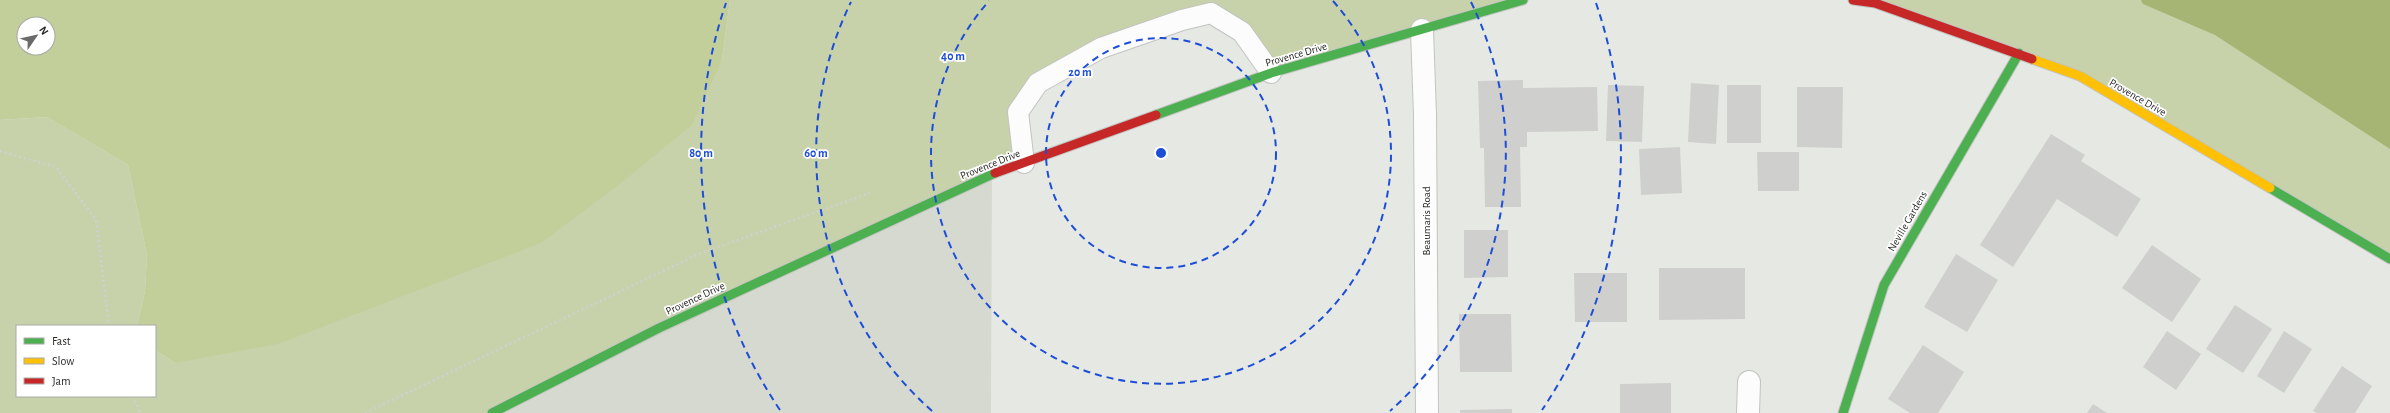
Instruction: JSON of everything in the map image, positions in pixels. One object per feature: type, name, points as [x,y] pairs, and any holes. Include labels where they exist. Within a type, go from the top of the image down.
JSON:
[{"type":"street","name":"Provence Drive","points":[[492,413],[659,328],[992,174],[1271,73],[1523,0]]},
{"type":"street","name":"Provence Drive","points":[[1854,0],[1875,3],[2019,53],[2080,76],[2390,259]]},
{"type":"street","name":"Beaumaris Road","points":[[1422,30],[1425,115],[1427,413]]},
{"type":"street","name":"Neville Gardens","points":[[1843,413],[1884,284],[2019,53]]},
{"type":"street","points":[[1748,413],[1749,382]]},
{"type":"lane","points":[[1024,163],[1018,112],[1038,82],[1101,48],[1182,20],[1211,13],[1242,32],[1271,73]]},
{"type":"path","points":[[0,151],[56,167],[96,220],[109,325]]},
{"type":"path","points":[[365,413],[700,252],[872,192]]},
{"type":"path","points":[[133,397],[140,413]]},
{"type":"shaded area","points":[[0,0],[730,0],[722,60],[692,125],[620,184],[541,243],[278,344],[175,363],[156,351],[156,325],[137,325],[145,291],[147,255],[128,165],[47,117],[0,120]]},
{"type":"shaded area","points":[[730,0],[1523,0],[1271,73],[1211,13],[1038,83],[1018,111],[1024,163],[492,413],[0,413],[0,120],[47,117],[128,165],[147,255],[145,291],[137,325],[16,325],[16,397],[156,397],[156,351],[175,363],[722,60]]},
{"type":"shaded area","points":[[1853,0],[2390,0],[2390,259],[2080,76]]},
{"type":"shaded area","points":[[2141,0],[2390,0],[2390,149],[2215,35],[2143,4]]},
{"type":"shaded area","points":[[992,174],[991,413],[492,413]]},
{"type":"building","points":[[1523,80],[1523,88],[1597,87],[1598,131],[1527,132],[1527,147],[1520,147],[1521,207],[1485,207],[1484,148],[1480,148],[1478,81]]},
{"type":"building","points":[[1691,83],[1719,85],[1716,144],[1688,142]]},
{"type":"building","points":[[1608,85],[1644,86],[1642,142],[1606,141]]},
{"type":"building","points":[[1727,85],[1761,85],[1761,143],[1727,143]]},
{"type":"building","points":[[1797,87],[1843,87],[1842,148],[1797,147]]},
{"type":"building","points":[[2051,134],[2085,155],[2081,161],[2141,199],[2117,237],[2057,199],[2013,267],[1980,245]]},
{"type":"building","points":[[1680,147],[1682,193],[1641,195],[1639,149]]},
{"type":"building","points":[[1757,152],[1799,152],[1799,191],[1758,191]]},
{"type":"building","points":[[1464,230],[1508,230],[1508,277],[1464,278]]},
{"type":"building","points":[[2152,245],[2201,279],[2172,322],[2122,288]]},
{"type":"building","points":[[1956,254],[1998,280],[1967,332],[1924,307]]},
{"type":"building","points":[[1659,268],[1745,268],[1745,319],[1659,320]]},
{"type":"building","points":[[1574,273],[1627,273],[1627,322],[1575,322]]},
{"type":"building","points":[[2235,305],[2272,329],[2243,373],[2206,349]]},
{"type":"building","points":[[1459,314],[1511,314],[1512,372],[1460,372]]},
{"type":"building","points":[[2167,331],[2201,354],[2176,390],[2143,367]]},
{"type":"building","points":[[2284,331],[2312,349],[2284,393],[2257,376]]},
{"type":"building","points":[[1923,345],[1964,372],[1938,413],[1910,413],[1888,399]]},
{"type":"building","points":[[2342,366],[2372,386],[2355,413],[2317,413],[2313,411]]},
{"type":"building","points":[[1671,383],[1671,413],[1620,413],[1620,384]]},
{"type":"building","points":[[2093,404],[2107,413],[2087,413]]},
{"type":"building","points":[[1512,409],[1512,413],[1460,413],[1460,410]]},
{"type":"traffic: fast","points":[[1156,115],[1271,73],[1523,0]]},
{"type":"traffic: fast","points":[[1843,413],[1884,285],[2019,53]]},
{"type":"traffic: fast","points":[[492,413],[659,328],[995,173]]},
{"type":"traffic: fast","points":[[2270,188],[2390,259]]},
{"type":"traffic: slow","points":[[2032,59],[2080,76],[2270,188]]},
{"type":"traffic: jam","points":[[1853,0],[1875,3],[2032,59]]},
{"type":"traffic: jam","points":[[995,173],[1156,115]]}]
